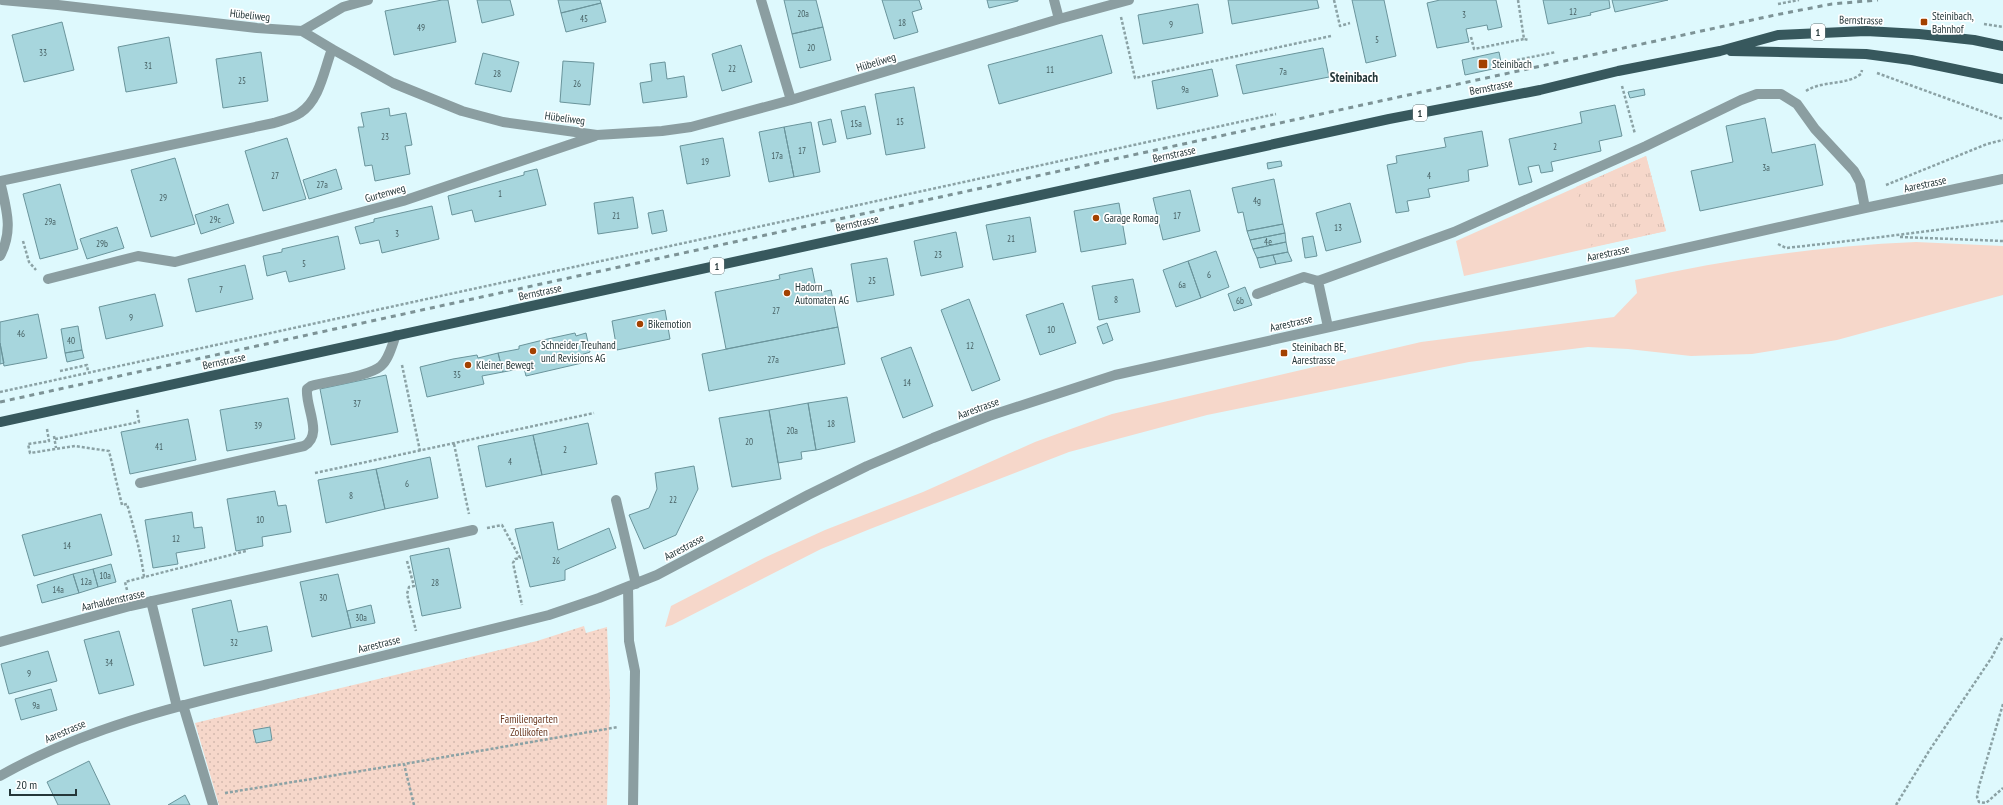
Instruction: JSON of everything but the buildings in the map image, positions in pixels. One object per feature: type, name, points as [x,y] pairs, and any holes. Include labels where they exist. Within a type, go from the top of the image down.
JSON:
[{"type":"main road","name":"Bernstrasse","points":[[0,422],[1389,119],[1540,90],[1618,71],[1720,51],[1778,35],[1834,31],[1919,34],[1974,40],[2003,46]]},
{"type":"main road","name":"Bernstrasse","points":[[1720,51],[1866,54],[1911,60],[2003,80]]},
{"type":"street","name":"Hübeliweg","points":[[2,0],[58,4],[257,28],[302,31],[392,83],[462,111],[503,122],[597,135],[662,131],[691,127],[791,100],[1059,19],[1129,0]]},
{"type":"street","points":[[302,31],[343,7],[368,0]]},
{"type":"street","points":[[761,0],[791,100]]},
{"type":"street","points":[[1054,0],[1059,19]]},
{"type":"street","points":[[0,256],[6,241],[8,222],[0,181],[288,119],[300,113],[316,95],[332,49]]},
{"type":"street","points":[[1257,294],[1304,277],[1318,281],[1454,232],[1643,148],[1741,100],[1757,94],[1781,94],[1792,100],[1802,109],[1815,129],[1854,171],[1860,182],[1866,208]]},
{"type":"street","name":"Gurtenweg","points":[[48,279],[138,256],[175,262],[404,201],[597,135]]},
{"type":"street","name":"Aarestrasse","points":[[0,776],[21,764],[73,740],[113,726],[180,706],[549,615],[632,586],[657,575],[808,495],[867,466],[989,416],[1114,375],[2003,179]]},
{"type":"street","points":[[1318,281],[1328,327]]},
{"type":"street","points":[[140,483],[304,446],[310,442],[313,436],[313,426],[307,389],[316,385],[372,371],[381,366],[396,336]]},
{"type":"street","points":[[616,500],[632,586],[630,642],[635,671],[633,805]]},
{"type":"street","points":[[151,601],[473,530]]},
{"type":"street","name":"Aarhaldenstrasse","points":[[0,642],[151,601],[180,706],[213,805]]},
{"type":"path","points":[[1334,0],[1340,26],[1350,23]]},
{"type":"path","points":[[1518,0],[1524,39]]},
{"type":"path","points":[[1778,4],[1799,0]]},
{"type":"path","points":[[1118,3],[1135,78],[1331,36]]},
{"type":"path","points":[[1980,23],[2003,27]]},
{"type":"path","points":[[1471,37],[1474,50],[1524,39],[1529,40]]},
{"type":"path","points":[[1517,60],[1556,52]]},
{"type":"path","points":[[1792,100],[1813,87],[1856,78],[1861,74],[1866,54]]},
{"type":"path","points":[[1866,54],[1877,73],[2003,118]]},
{"type":"path","points":[[1625,95],[1633,127]]},
{"type":"path","points":[[0,392],[1276,114]]},
{"type":"path","points":[[1882,187],[1987,144],[2003,140]]},
{"type":"path","points":[[1757,233],[1786,248],[1893,237],[1951,227],[2003,221]]},
{"type":"path","points":[[1893,237],[2003,241]]},
{"type":"path","points":[[22,239],[30,264],[48,279]]},
{"type":"path","points":[[396,336],[420,451]]},
{"type":"path","points":[[60,371],[87,365],[88,372]]},
{"type":"path","points":[[315,474],[594,413]]},
{"type":"path","points":[[56,448],[54,438],[139,422]]},
{"type":"path","points":[[45,441],[28,444],[30,453],[75,446],[109,451],[122,505],[126,504],[142,560],[144,577]]},
{"type":"path","points":[[454,444],[473,530]]},
{"type":"path","points":[[502,525],[520,558],[515,559],[513,563],[526,620]]},
{"type":"path","points":[[407,545],[407,562],[414,586],[409,587],[408,594],[420,646]]},
{"type":"path","points":[[127,581],[246,551],[247,549]]},
{"type":"path","points":[[1896,805],[1929,751],[1992,658],[2003,636]]},
{"type":"path","points":[[2003,704],[1979,786],[1977,797],[1979,802],[1986,802],[2003,788]]},
{"type":"path","points":[[225,793],[634,724]]},
{"type":"path","points":[[404,764],[414,805]]},
{"type":"green space","points":[[1646,156],[1666,231],[1464,276],[1456,241]]},
{"type":"green space","points":[[1646,156],[1666,231],[1592,247],[1576,187]]},
{"type":"green space","points":[[1916,242],[2003,246],[2003,295],[1837,340],[1752,354],[1691,356],[1628,349],[1588,347],[1469,362],[1207,415],[1069,452],[870,529],[821,549],[672,625],[665,627],[671,606],[766,557],[825,530],[923,492],[1035,442],[1112,414],[1421,342],[1614,317],[1637,293],[1635,280],[1704,266],[1810,250]]},
{"type":"green space","name":"Familiengarten Zollikofen","points":[[584,626],[586,633],[607,627],[610,696],[607,805],[219,805],[195,723],[537,641]]},
{"type":"railway","points":[[0,402],[1775,15],[1832,4],[1878,0]]},
{"type":"place","name":"Steinibach, Bahnhof","points":[[1924,22]]},
{"type":"place","name":"Steinibach","points":[[1483,64]]},
{"type":"place","name":"Garage Romag","points":[[1096,218]]},
{"type":"place","name":"Hadorn Automaten AG","points":[[787,293]]},
{"type":"place","name":"Bikemotion","points":[[640,324]]},
{"type":"place","name":"Schneider Treuhand und Revisions AG","points":[[533,351]]},
{"type":"place","name":"Steinibach BE, Aarestrasse","points":[[1284,353]]},
{"type":"place","name":"Kleiner Bewegt","points":[[468,365]]},
{"type":"district","name":"Steinibach","points":[[1354,77]]}]
